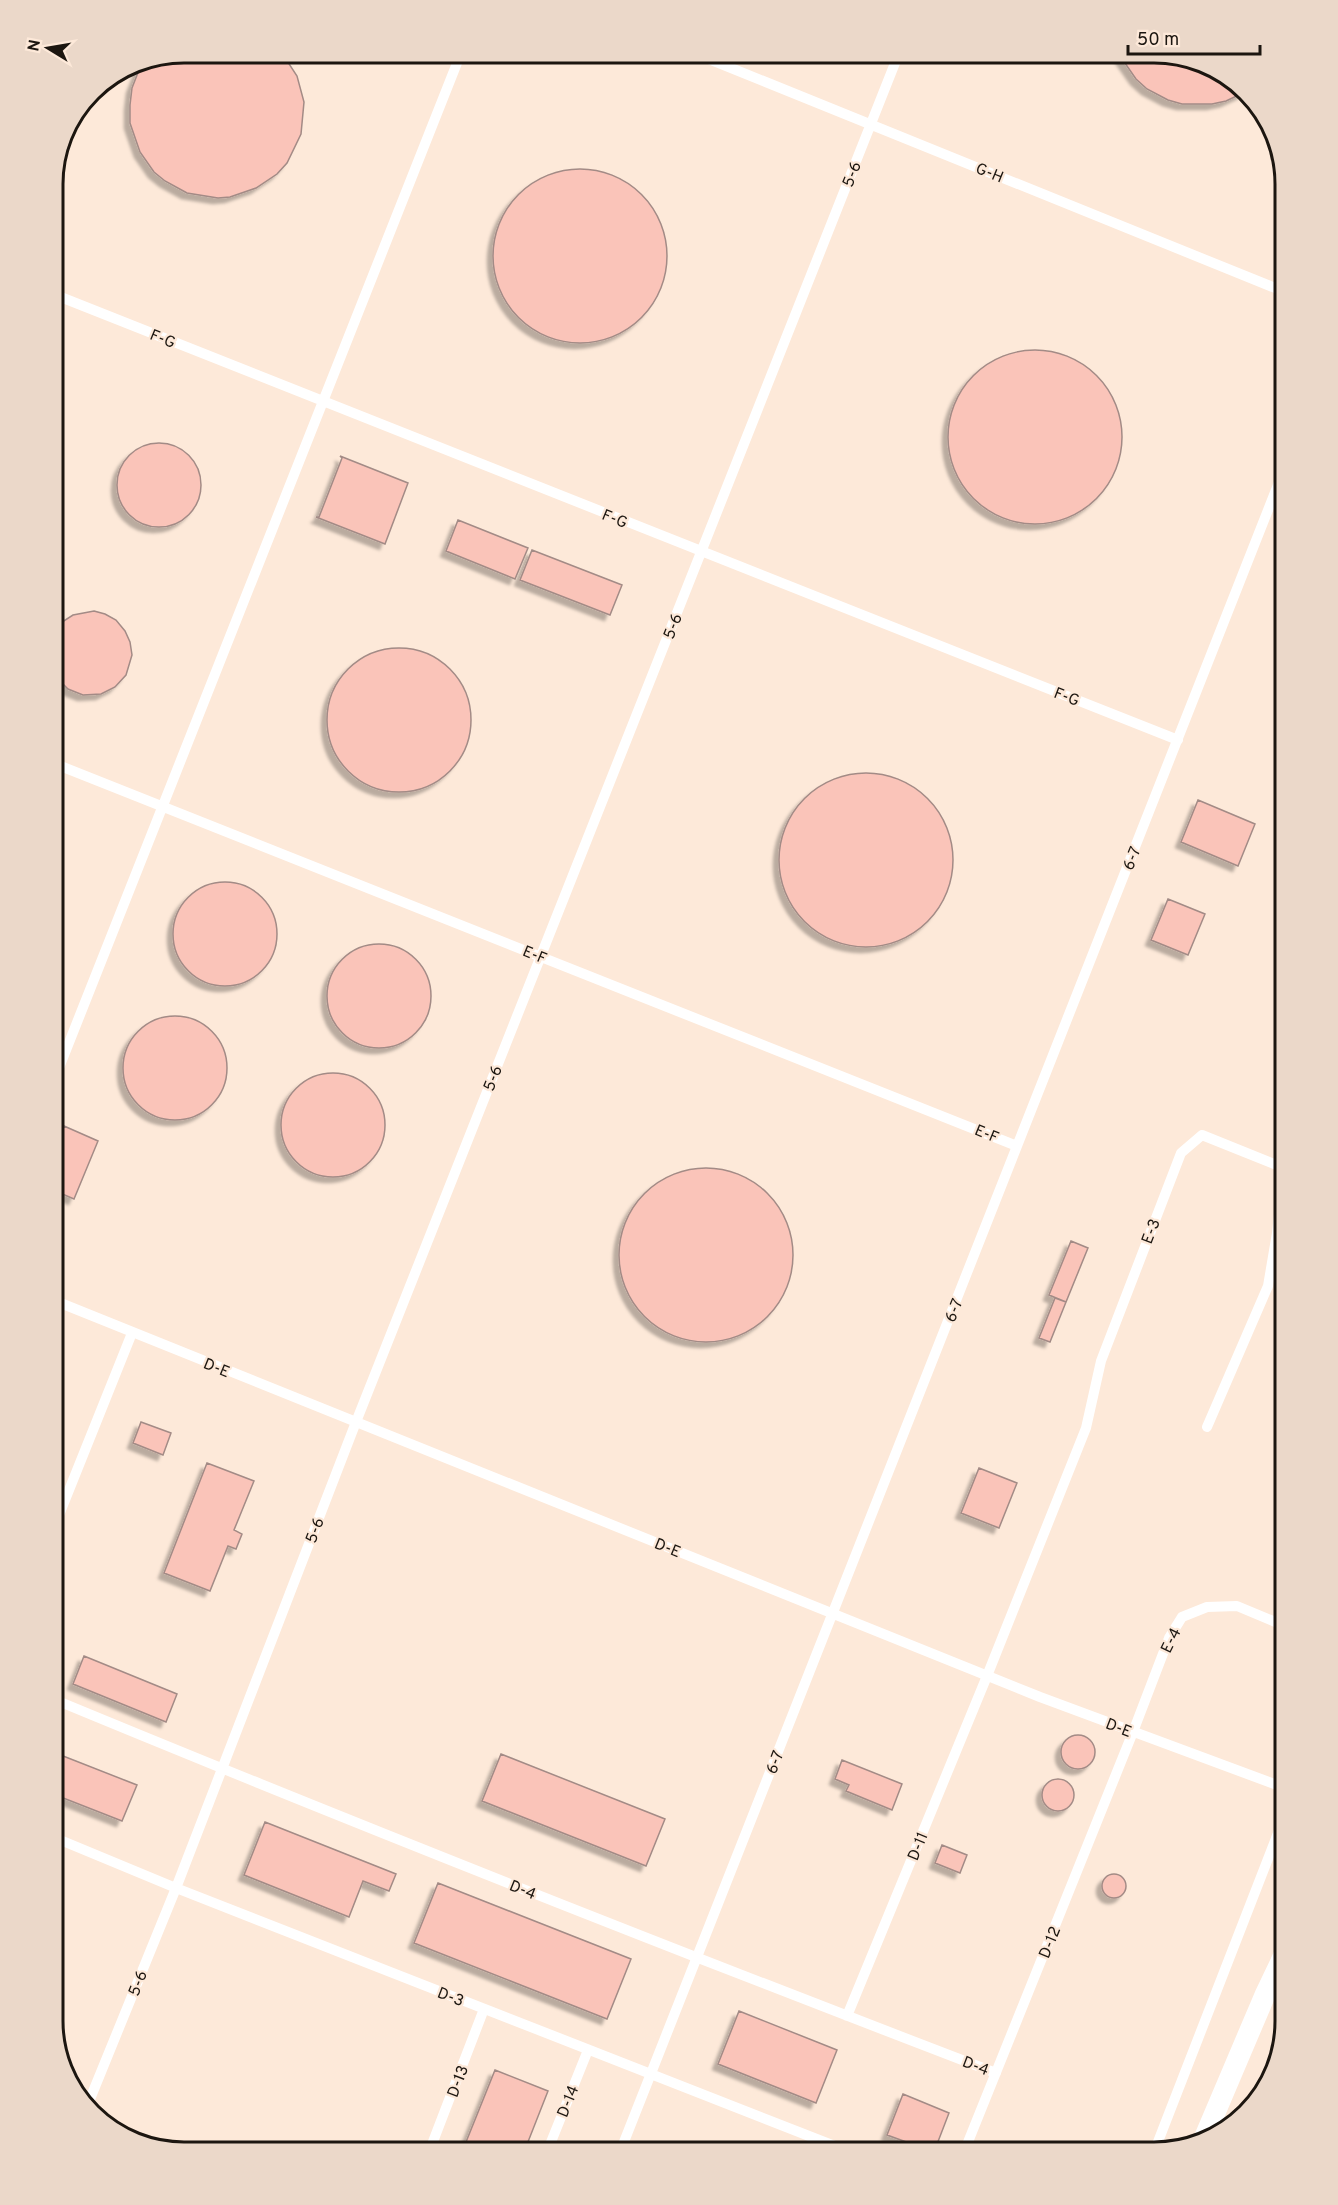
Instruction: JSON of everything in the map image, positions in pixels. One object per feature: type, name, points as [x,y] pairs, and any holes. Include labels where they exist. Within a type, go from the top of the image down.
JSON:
[{"type":"street","points":[[1208,2129],[1275,1975]]},
{"type":"lane","points":[[63,1058],[457,63]]},
{"type":"lane","name":"G-H","points":[[719,63],[1275,288]]},
{"type":"lane","name":"5-6","points":[[91,2098],[176,1888],[356,1422],[895,63]]},
{"type":"lane","name":"F-G","points":[[63,298],[1178,740]]},
{"type":"lane","name":"6-7","points":[[624,2142],[1275,495]]},
{"type":"lane","name":"E-F","points":[[63,767],[1017,1146]]},
{"type":"lane","name":"E-3","points":[[987,1676],[1086,1428],[1101,1361],[1181,1153],[1202,1135],[1275,1164]]},
{"type":"lane","name":"E-3","points":[[1207,1427],[1268,1286],[1275,1245]]},
{"type":"lane","name":"D-E","points":[[63,1304],[987,1676],[1275,1784]]},
{"type":"lane","points":[[63,1503],[132,1333]]},
{"type":"lane","name":"E-4","points":[[1133,1732],[1168,1638],[1182,1617],[1207,1607],[1237,1606],[1275,1622]]},
{"type":"lane","name":"D-11","points":[[847,2016],[987,1676]]},
{"type":"lane","name":"D-4","points":[[63,1704],[698,1958],[996,2073]]},
{"type":"lane","name":"D-12","points":[[968,2142],[1133,1732]]},
{"type":"lane","name":"D-3","points":[[63,1842],[823,2142]]},
{"type":"lane","points":[[1158,2142],[1275,1843]]},
{"type":"lane","name":"D-13","points":[[433,2142],[484,2009]]},
{"type":"lane","name":"D-14","points":[[551,2142],[588,2050]]},
{"type":"building","points":[[289,63],[297,76],[304,102],[301,134],[287,163],[277,174],[256,188],[230,197],[218,198],[187,193],[154,172],[140,152],[130,123],[132,88],[138,72],[161,65]]},
{"type":"building","points":[[1125,63],[1177,65],[1207,75],[1237,96],[1212,104],[1182,104],[1168,100],[1147,89],[1136,79]]},
{"type":"building","points":[[580,169],[597,170],[613,175],[642,194],[661,223],[666,239],[666,273],[661,289],[642,318],[613,337],[597,342],[580,343],[563,342],[547,337],[518,318],[499,289],[494,273],[493,256],[494,239],[499,223],[518,194],[547,175],[563,170]]},
{"type":"building","points":[[1035,350],[1052,351],[1068,356],[1097,375],[1116,404],[1121,420],[1121,454],[1116,470],[1097,499],[1068,518],[1052,523],[1035,524],[1018,523],[1002,518],[973,499],[954,470],[949,454],[948,437],[949,420],[954,404],[973,375],[1002,356],[1018,351]]},
{"type":"building","points":[[159,443],[175,446],[189,455],[198,469],[201,485],[198,501],[189,515],[175,524],[159,527],[143,524],[129,515],[120,501],[117,485],[120,469],[129,455],[143,446]]},
{"type":"building","points":[[340,456],[408,483],[385,544],[316,517],[319,517],[342,458]]},
{"type":"building","points":[[458,520],[528,548],[515,579],[446,551]]},
{"type":"building","points":[[532,550],[622,585],[610,615],[520,580]]},
{"type":"building","points":[[94,611],[105,614],[116,620],[130,642],[132,655],[126,675],[115,687],[101,694],[83,695],[68,689],[63,684],[63,621],[73,615]]},
{"type":"building","points":[[399,648],[427,653],[450,669],[466,692],[471,720],[466,748],[450,771],[427,787],[399,792],[371,787],[348,771],[332,748],[327,720],[332,692],[348,669],[371,653]]},
{"type":"building","points":[[866,773],[883,774],[899,779],[928,798],[947,827],[952,843],[952,877],[947,893],[928,922],[899,941],[883,946],[866,947],[849,946],[833,941],[804,922],[785,893],[780,877],[779,860],[780,843],[785,827],[804,798],[833,779],[849,774]]},
{"type":"building","points":[[1198,800],[1255,824],[1238,866],[1181,842]]},
{"type":"building","points":[[225,882],[245,886],[262,897],[273,914],[277,934],[273,954],[262,971],[245,982],[225,986],[205,982],[188,971],[177,954],[173,934],[177,914],[188,897],[205,886]]},
{"type":"building","points":[[1168,899],[1205,914],[1188,955],[1151,940]]},
{"type":"building","points":[[379,944],[399,948],[416,959],[427,976],[431,996],[427,1016],[416,1033],[399,1044],[379,1048],[359,1044],[342,1033],[331,1016],[327,996],[331,976],[342,959],[359,948]]},
{"type":"building","points":[[175,1016],[195,1020],[212,1031],[223,1048],[227,1068],[223,1088],[212,1105],[195,1116],[175,1120],[155,1116],[138,1105],[127,1088],[123,1068],[127,1048],[138,1031],[155,1020]]},
{"type":"building","points":[[333,1073],[353,1077],[370,1088],[381,1105],[385,1125],[381,1145],[370,1162],[353,1173],[333,1177],[313,1173],[296,1162],[285,1145],[281,1125],[285,1105],[296,1088],[313,1077]]},
{"type":"building","points":[[64,1126],[98,1141],[74,1199],[63,1194]]},
{"type":"building","points":[[706,1168],[723,1169],[739,1174],[768,1193],[787,1222],[792,1238],[792,1272],[787,1288],[768,1317],[739,1336],[723,1341],[706,1342],[689,1341],[673,1336],[644,1317],[625,1288],[620,1272],[619,1255],[620,1238],[625,1222],[644,1193],[673,1174],[689,1169]]},
{"type":"building","points":[[1071,1241],[1088,1248],[1066,1302],[1049,1295]]},
{"type":"building","points":[[1055,1298],[1066,1302],[1050,1342],[1039,1338]]},
{"type":"building","points":[[141,1422],[171,1433],[163,1455],[133,1443]]},
{"type":"building","points":[[207,1463],[254,1481],[234,1530],[242,1534],[236,1549],[228,1546],[210,1591],[164,1573]]},
{"type":"building","points":[[979,1468],[1017,1483],[999,1528],[961,1513]]},
{"type":"building","points":[[84,1656],[177,1694],[166,1722],[73,1684]]},
{"type":"building","points":[[1078,1735],[1090,1740],[1095,1752],[1090,1764],[1078,1769],[1066,1764],[1061,1752],[1066,1740]]},
{"type":"building","points":[[501,1754],[665,1819],[646,1866],[482,1801]]},
{"type":"building","points":[[63,1756],[137,1785],[122,1821],[63,1798]]},
{"type":"building","points":[[842,1760],[902,1784],[892,1810],[846,1791],[849,1785],[835,1779]]},
{"type":"building","points":[[1058,1779],[1069,1784],[1074,1795],[1069,1806],[1058,1811],[1047,1806],[1042,1795],[1047,1784]]},
{"type":"building","points":[[265,1822],[396,1874],[389,1891],[363,1881],[349,1917],[244,1875]]},
{"type":"building","points":[[942,1845],[967,1855],[960,1873],[935,1863]]},
{"type":"building","points":[[1114,1874],[1119,1875],[1125,1881],[1125,1891],[1119,1897],[1114,1898],[1109,1897],[1103,1891],[1102,1886],[1103,1881],[1109,1875]]},
{"type":"building","points":[[438,1883],[631,1959],[607,2019],[414,1943]]},
{"type":"building","points":[[739,2011],[837,2050],[816,2103],[718,2064]]},
{"type":"building","points":[[495,2070],[548,2091],[528,2142],[466,2142]]},
{"type":"building","points":[[903,2094],[949,2113],[938,2142],[906,2142],[887,2135]]}]
